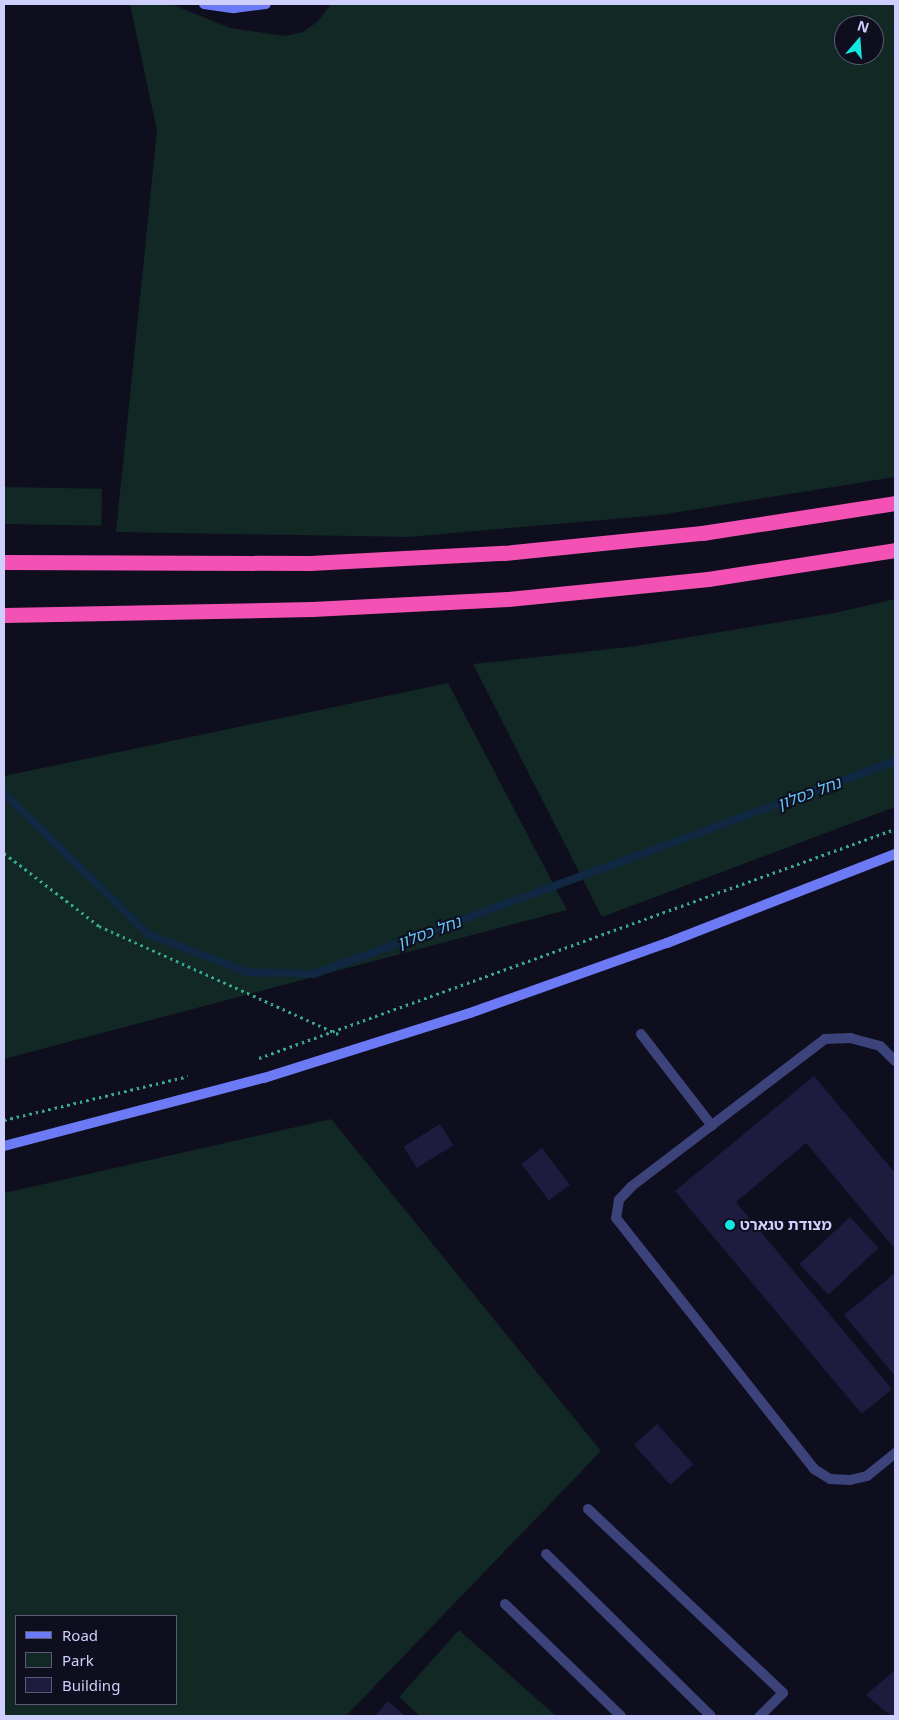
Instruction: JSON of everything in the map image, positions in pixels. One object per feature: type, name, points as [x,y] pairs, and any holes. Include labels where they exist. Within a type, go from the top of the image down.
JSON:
[{"type":"highway","points":[[4,562],[310,563],[504,553],[702,534],[895,503]]},
{"type":"highway","points":[[4,615],[312,609],[508,599],[708,579],[895,550]]},
{"type":"main road","points":[[204,4],[234,8],[266,4]]},
{"type":"main road","points":[[4,1146],[156,1108],[369,1046],[569,979],[895,854]]},
{"type":"lane","points":[[641,1034],[712,1126]]},
{"type":"lane","points":[[895,1062],[880,1046],[851,1038],[825,1039],[619,1200],[616,1218],[623,1231],[814,1469],[830,1479],[850,1480],[867,1476],[895,1452]]},
{"type":"lane","points":[[588,1509],[783,1693],[760,1716]]},
{"type":"lane","points":[[546,1554],[711,1716]]},
{"type":"lane","points":[[505,1604],[621,1716]]},
{"type":"path","points":[[252,1060],[895,829]]},
{"type":"path","points":[[4,853],[99,926],[332,1032],[369,1046]]},
{"type":"path","points":[[4,1120],[196,1075]]},
{"type":"green space","points":[[130,4],[171,4],[230,28],[285,36],[303,32],[317,22],[331,4],[895,4],[895,477],[660,515],[408,537],[116,532],[157,131]]},
{"type":"green space","points":[[4,487],[102,489],[101,526],[4,524]]},
{"type":"green space","points":[[895,599],[895,807],[602,917],[473,664],[636,646],[835,613]]},
{"type":"green space","points":[[448,683],[567,910],[4,1059],[4,776]]},
{"type":"green space","points":[[331,1119],[601,1451],[346,1716],[4,1716],[4,1193]]},
{"type":"green space","points":[[459,1630],[556,1716],[420,1716],[399,1697]]},
{"type":"building","name":"מצודת טגארט","points":[[814,1076],[895,1173],[895,1249],[806,1143],[736,1202],[892,1389],[862,1414],[675,1191]]},
{"type":"building","points":[[440,1124],[453,1145],[417,1168],[404,1147]]},
{"type":"building","points":[[542,1148],[570,1185],[549,1200],[521,1164]]},
{"type":"building","points":[[850,1217],[879,1248],[828,1295],[800,1264]]},
{"type":"building","points":[[895,1273],[895,1376],[844,1315]]},
{"type":"building","points":[[657,1424],[693,1464],[670,1485],[634,1445]]},
{"type":"building","points":[[895,1670],[895,1716],[891,1716],[866,1695]]},
{"type":"building","points":[[388,1701],[405,1716],[375,1716]]},
{"type":"waterway","name":"נחל כסלון","points":[[4,793],[148,934],[247,972],[314,974],[895,761]]},
{"type":"place","name":"מצודת טגארט","points":[[730,1225]]}]
